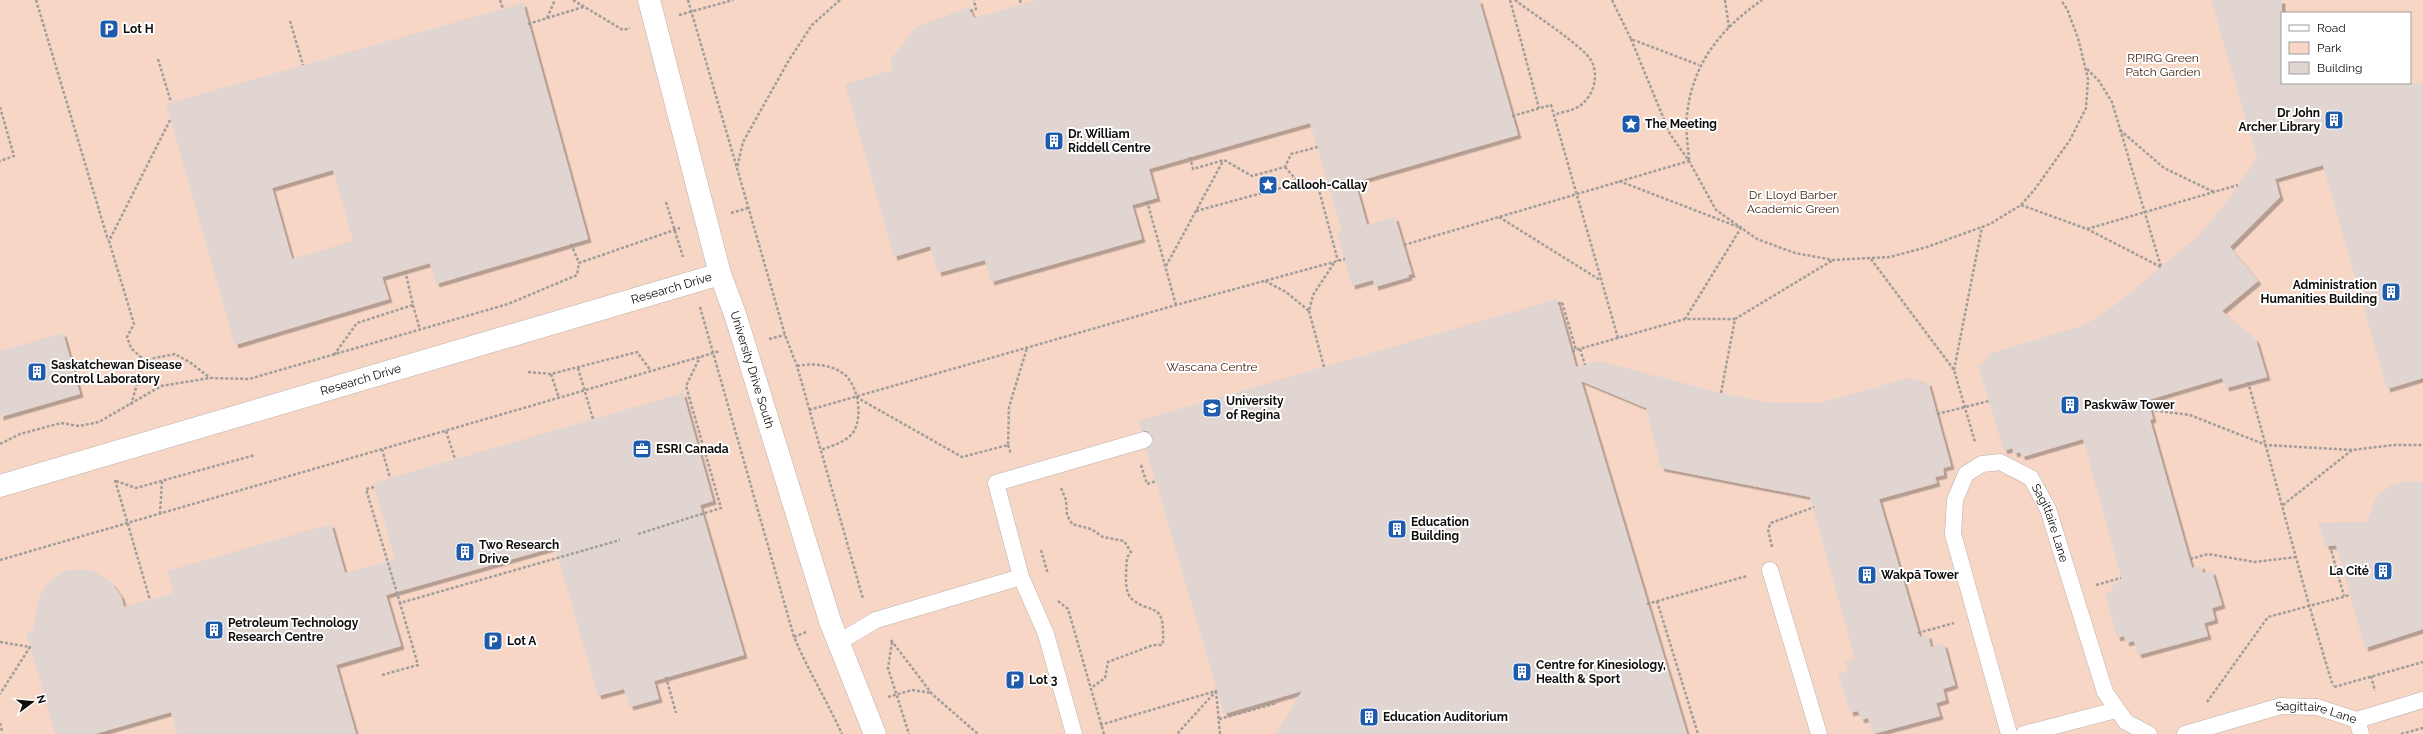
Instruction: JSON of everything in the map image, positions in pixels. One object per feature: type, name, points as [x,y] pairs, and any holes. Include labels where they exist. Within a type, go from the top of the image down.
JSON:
[{"type":"street","name":"University Drive South","points":[[649,0],[720,274],[735,314],[830,621],[875,734]]},
{"type":"street","name":"Research Drive","points":[[0,486],[720,274]]},
{"type":"lane","points":[[1074,733],[1046,634],[1021,577],[996,483],[1144,440]]},
{"type":"lane","name":"Sagittaire Lane","points":[[1982,464],[2000,462],[2031,478],[2048,509],[2105,692],[2116,710],[2126,722],[2149,734]]},
{"type":"lane","points":[[1982,464],[1966,474],[1955,500],[1953,534],[2009,734]]},
{"type":"lane","points":[[1770,570],[1819,734]]},
{"type":"lane","points":[[839,642],[876,620],[1021,577]]},
{"type":"lane","name":"Sagittaire Lane","points":[[2185,734],[2281,706],[2317,707],[2359,727],[2423,700]]},
{"type":"lane","points":[[2024,734],[2116,710]]},
{"type":"path","points":[[36,0],[134,324],[127,337],[131,348],[144,360]]},
{"type":"path","points":[[500,0],[503,9]]},
{"type":"path","points":[[547,18],[555,0]]},
{"type":"path","points":[[573,0],[623,30],[655,22]]},
{"type":"path","points":[[688,0],[785,335],[797,366],[864,603],[932,694],[978,734]]},
{"type":"path","points":[[692,12],[733,0]]},
{"type":"path","points":[[737,168],[743,142],[789,60],[812,25],[840,0]]},
{"type":"path","points":[[970,11],[976,9],[974,0]]},
{"type":"path","points":[[1020,0],[1022,4]]},
{"type":"path","points":[[1510,0],[1539,108]]},
{"type":"path","points":[[1515,0],[1587,55],[1594,70],[1594,87],[1588,99],[1577,108],[1554,115]]},
{"type":"path","points":[[1612,0],[1631,39],[1670,134],[1689,161],[1716,210],[1757,239],[1795,253],[1833,260],[1890,257],[1927,247],[1982,227],[2021,205],[2035,189],[2070,140],[2086,108],[2086,69],[2078,38],[2067,9],[2061,0]]},
{"type":"path","points":[[1725,0],[1729,28]]},
{"type":"path","points":[[1689,161],[1686,115],[1699,65],[1708,51],[1740,15],[1762,0]]},
{"type":"path","points":[[528,24],[584,7]]},
{"type":"path","points":[[290,21],[303,65]]},
{"type":"path","points":[[1631,39],[1699,65]]},
{"type":"path","points":[[158,59],[171,102]]},
{"type":"path","points":[[2021,205],[2087,230],[2161,267],[2143,213],[2112,102],[2099,80],[2086,69]]},
{"type":"path","points":[[1512,116],[1551,105],[1618,338]]},
{"type":"path","points":[[0,107],[14,156],[0,161]]},
{"type":"path","points":[[109,241],[170,120]]},
{"type":"path","points":[[2120,130],[2164,168],[2214,192]]},
{"type":"path","points":[[1286,167],[1291,154],[1318,147]]},
{"type":"path","points":[[1190,157],[1193,169],[1224,160],[1252,176],[1286,167]]},
{"type":"path","points":[[1166,266],[1224,160]]},
{"type":"path","points":[[1404,245],[1689,161]]},
{"type":"path","points":[[1286,167],[1299,183],[1319,190],[1338,261]]},
{"type":"path","points":[[1618,181],[1741,228]]},
{"type":"path","points":[[1196,211],[1299,183]]},
{"type":"path","points":[[2087,230],[2238,185]]},
{"type":"path","points":[[1147,201],[1176,305]]},
{"type":"path","points":[[666,202],[714,353],[794,637],[805,664],[823,692],[842,734]]},
{"type":"path","points":[[579,263],[674,230],[748,208]]},
{"type":"path","points":[[1498,217],[1601,280]]},
{"type":"path","points":[[1954,370],[1982,227]]},
{"type":"path","points":[[1685,319],[1741,228]]},
{"type":"path","points":[[0,444],[20,434],[61,423],[79,426],[99,422],[131,405],[161,386],[210,378],[249,379],[508,304],[577,275],[579,263],[571,244]]},
{"type":"path","points":[[1871,258],[1954,370],[1964,408],[1982,464]]},
{"type":"path","points":[[809,410],[1176,305],[1345,259]]},
{"type":"path","points":[[1572,351],[1685,319],[1735,319],[1833,260]]},
{"type":"path","points":[[1324,367],[1309,311],[1313,295],[1334,262]]},
{"type":"path","points":[[405,270],[420,330]]},
{"type":"path","points":[[1264,281],[1286,292],[1309,311]]},
{"type":"path","points":[[1558,304],[1562,302],[1576,350]]},
{"type":"path","points":[[334,355],[357,323],[413,305]]},
{"type":"path","points":[[1721,393],[1735,319]]},
{"type":"path","points":[[0,560],[744,344],[785,335]]},
{"type":"path","points":[[1018,476],[1008,445],[1009,408],[1027,348]]},
{"type":"path","points":[[1580,349],[1584,365]]},
{"type":"path","points":[[528,372],[551,374],[637,352],[651,371]]},
{"type":"path","points":[[144,360],[175,354],[191,363],[210,378]]},
{"type":"path","points":[[638,534],[721,508],[686,386],[700,357]]},
{"type":"path","points":[[131,405],[144,360]]},
{"type":"path","points":[[797,366],[822,365],[844,374],[851,383],[855,396],[860,417],[856,428],[843,441],[821,450]]},
{"type":"path","points":[[578,368],[593,419]]},
{"type":"path","points":[[551,374],[559,398]]},
{"type":"path","points":[[2248,382],[2283,505],[2308,606],[2333,687]]},
{"type":"path","points":[[855,396],[962,457],[1008,445]]},
{"type":"path","points":[[1937,414],[1989,401]]},
{"type":"path","points":[[2150,410],[2190,415],[2266,445],[2352,450],[2392,445],[2423,445]]},
{"type":"path","points":[[99,422],[150,600]]},
{"type":"path","points":[[446,431],[455,459]]},
{"type":"path","points":[[382,449],[390,478]]},
{"type":"path","points":[[2283,505],[2352,450]]},
{"type":"path","points":[[116,481],[136,488],[255,455]]},
{"type":"path","points":[[160,514],[162,481]]},
{"type":"path","points":[[1060,483],[1066,500],[1067,515],[1072,524],[1091,529],[1103,537],[1124,541],[1129,546],[1130,552],[1127,557],[1126,580],[1129,594],[1132,599],[1153,609],[1162,617],[1164,624],[1162,645],[1153,645],[1108,662],[1105,678],[1091,688]]},
{"type":"path","points":[[374,487],[366,489],[418,664],[382,675]]},
{"type":"path","points":[[1770,570],[1775,559],[1768,529],[1771,522],[1814,507]]},
{"type":"path","points":[[400,603],[620,540]]},
{"type":"path","points":[[1039,544],[1050,582]]},
{"type":"path","points":[[2330,546],[2344,596]]},
{"type":"path","points":[[2190,559],[2208,554],[2255,562],[2296,557]]},
{"type":"path","points":[[1647,604],[1747,576]]},
{"type":"path","points":[[2203,708],[2268,616],[2350,595]]},
{"type":"path","points":[[1055,597],[1068,610],[1104,734]]},
{"type":"path","points":[[1657,601],[1698,734]]},
{"type":"path","points":[[1918,634],[1976,617]]},
{"type":"path","points":[[0,642],[30,647],[0,694]]},
{"type":"path","points":[[892,642],[888,668],[908,734]]},
{"type":"path","points":[[2317,707],[2333,687],[2423,662]]},
{"type":"path","points":[[666,677],[676,713]]},
{"type":"path","points":[[1074,733],[1216,691]]},
{"type":"path","points":[[1216,691],[1220,734]]},
{"type":"path","points":[[1178,734],[1216,691]]},
{"type":"path","points":[[1219,719],[1277,703]]},
{"type":"path","points":[[0,723],[2,731]]},
{"type":"path","points":[[2401,734],[2423,728]]},
{"type":"green space","name":"Wascana Centre","points":[[0,0],[2423,0],[2423,734],[0,734]]},
{"type":"building","name":"Dr. William Riddell Centre","points":[[1037,0],[1479,0],[1518,135],[1355,182],[1367,225],[1395,217],[1412,274],[1408,275],[1409,277],[1375,287],[1373,280],[1352,286],[1337,234],[1342,232],[1310,123],[1149,169],[1157,198],[1132,205],[1142,239],[991,282],[985,260],[938,273],[930,246],[894,257],[845,84],[893,70],[890,60],[916,27],[969,7],[974,18]]},
{"type":"building","name":"Paskwāw Tower","points":[[2211,0],[2282,0],[2281,84],[2423,83],[2423,378],[2387,389],[2323,165],[2275,179],[2280,197],[2230,247],[2258,281],[2222,311],[2256,340],[2267,377],[2226,388],[2222,378],[2148,400],[2153,419],[2150,420],[2192,568],[2201,565],[2203,573],[2212,571],[2222,605],[2212,608],[2215,620],[2204,623],[2208,636],[2138,655],[2134,641],[2126,643],[2124,636],[2117,638],[2105,594],[2113,592],[2111,584],[2122,581],[2083,439],[2022,457],[2020,452],[2014,454],[2012,448],[2004,451],[1978,366],[1984,364],[1983,360],[1989,358],[1988,354],[2085,325],[2119,302],[2198,236],[2225,204],[2257,158]]},
{"type":"building","points":[[523,3],[588,239],[436,284],[430,263],[382,277],[389,299],[235,345],[166,104]],"holes":[[[333,170],[353,241],[292,259],[272,188]]]},
{"type":"building","name":"Education Building","points":[[1557,299],[1576,367],[1599,361],[1721,393],[1772,403],[1819,403],[1913,377],[1914,381],[1920,379],[1922,384],[1928,382],[1951,466],[1943,468],[1944,475],[1935,477],[1937,483],[1879,499],[1920,637],[1928,635],[1931,647],[1944,644],[1955,685],[1943,689],[1946,700],[1936,703],[1940,716],[1873,734],[1868,718],[1861,720],[1858,711],[1850,713],[1838,674],[1848,671],[1845,661],[1855,659],[1810,497],[1661,468],[1646,408],[1581,381],[1687,734],[1275,734],[1302,691],[1224,714],[1146,449],[1153,443],[1153,437],[1147,431],[1141,431],[1138,421]]},
{"type":"building","name":"Saskatchewan Disease Control Laboratory","points":[[63,333],[80,394],[0,417],[0,351]]},
{"type":"building","points":[[683,393],[713,501],[700,505],[744,655],[654,681],[659,699],[630,707],[624,689],[598,696],[555,547],[386,595],[401,646],[336,665],[356,734],[177,734],[171,712],[95,734],[55,734],[26,632],[33,630],[39,598],[45,587],[55,577],[65,571],[80,569],[93,571],[102,576],[112,583],[121,596],[124,607],[174,593],[167,571],[331,524],[345,573],[395,559],[373,483]]},
{"type":"building","name":"La Cité","points":[[2406,481],[2423,482],[2423,629],[2365,648],[2336,545],[2326,547],[2318,523],[2367,522],[2375,500],[2381,492],[2393,484]]},
{"type":"place","name":"Lot H","points":[[109,29]]},
{"type":"place","name":"Dr John Archer Library","points":[[2334,120]]},
{"type":"place","name":"The Meeting","points":[[1631,124]]},
{"type":"place","name":"Dr. William Riddell Centre","points":[[1054,141]]},
{"type":"place","name":"Callooh-Callay","points":[[1268,185]]},
{"type":"place","name":"Administration Humanities Building","points":[[2391,292]]},
{"type":"place","name":"Saskatchewan Disease Control Laboratory","points":[[37,372]]},
{"type":"place","name":"Paskwāw Tower","points":[[2070,405]]},
{"type":"place","name":"University of Regina","points":[[1212,408]]},
{"type":"place","name":"ESRI Canada","points":[[642,449]]},
{"type":"place","name":"Education Building","points":[[1397,529]]},
{"type":"place","name":"Two Research Drive","points":[[465,552]]},
{"type":"place","name":"La Cité","points":[[2383,571]]},
{"type":"place","name":"Wakpā Tower","points":[[1867,575]]},
{"type":"place","name":"Petroleum Technology Research Centre","points":[[214,630]]},
{"type":"place","name":"Lot A","points":[[493,641]]},
{"type":"place","name":"Centre for Kinesiology, Health & Sport","points":[[1522,672]]},
{"type":"place","name":"Lot 3","points":[[1015,680]]},
{"type":"place","name":"Education Auditorium","points":[[1369,717]]},
{"type":"park label","name":"RPIRG Green Patch Garden","points":[[2163,65]]},
{"type":"park label","name":"Dr. Lloyd Barber Academic Green","points":[[1793,202]]}]
